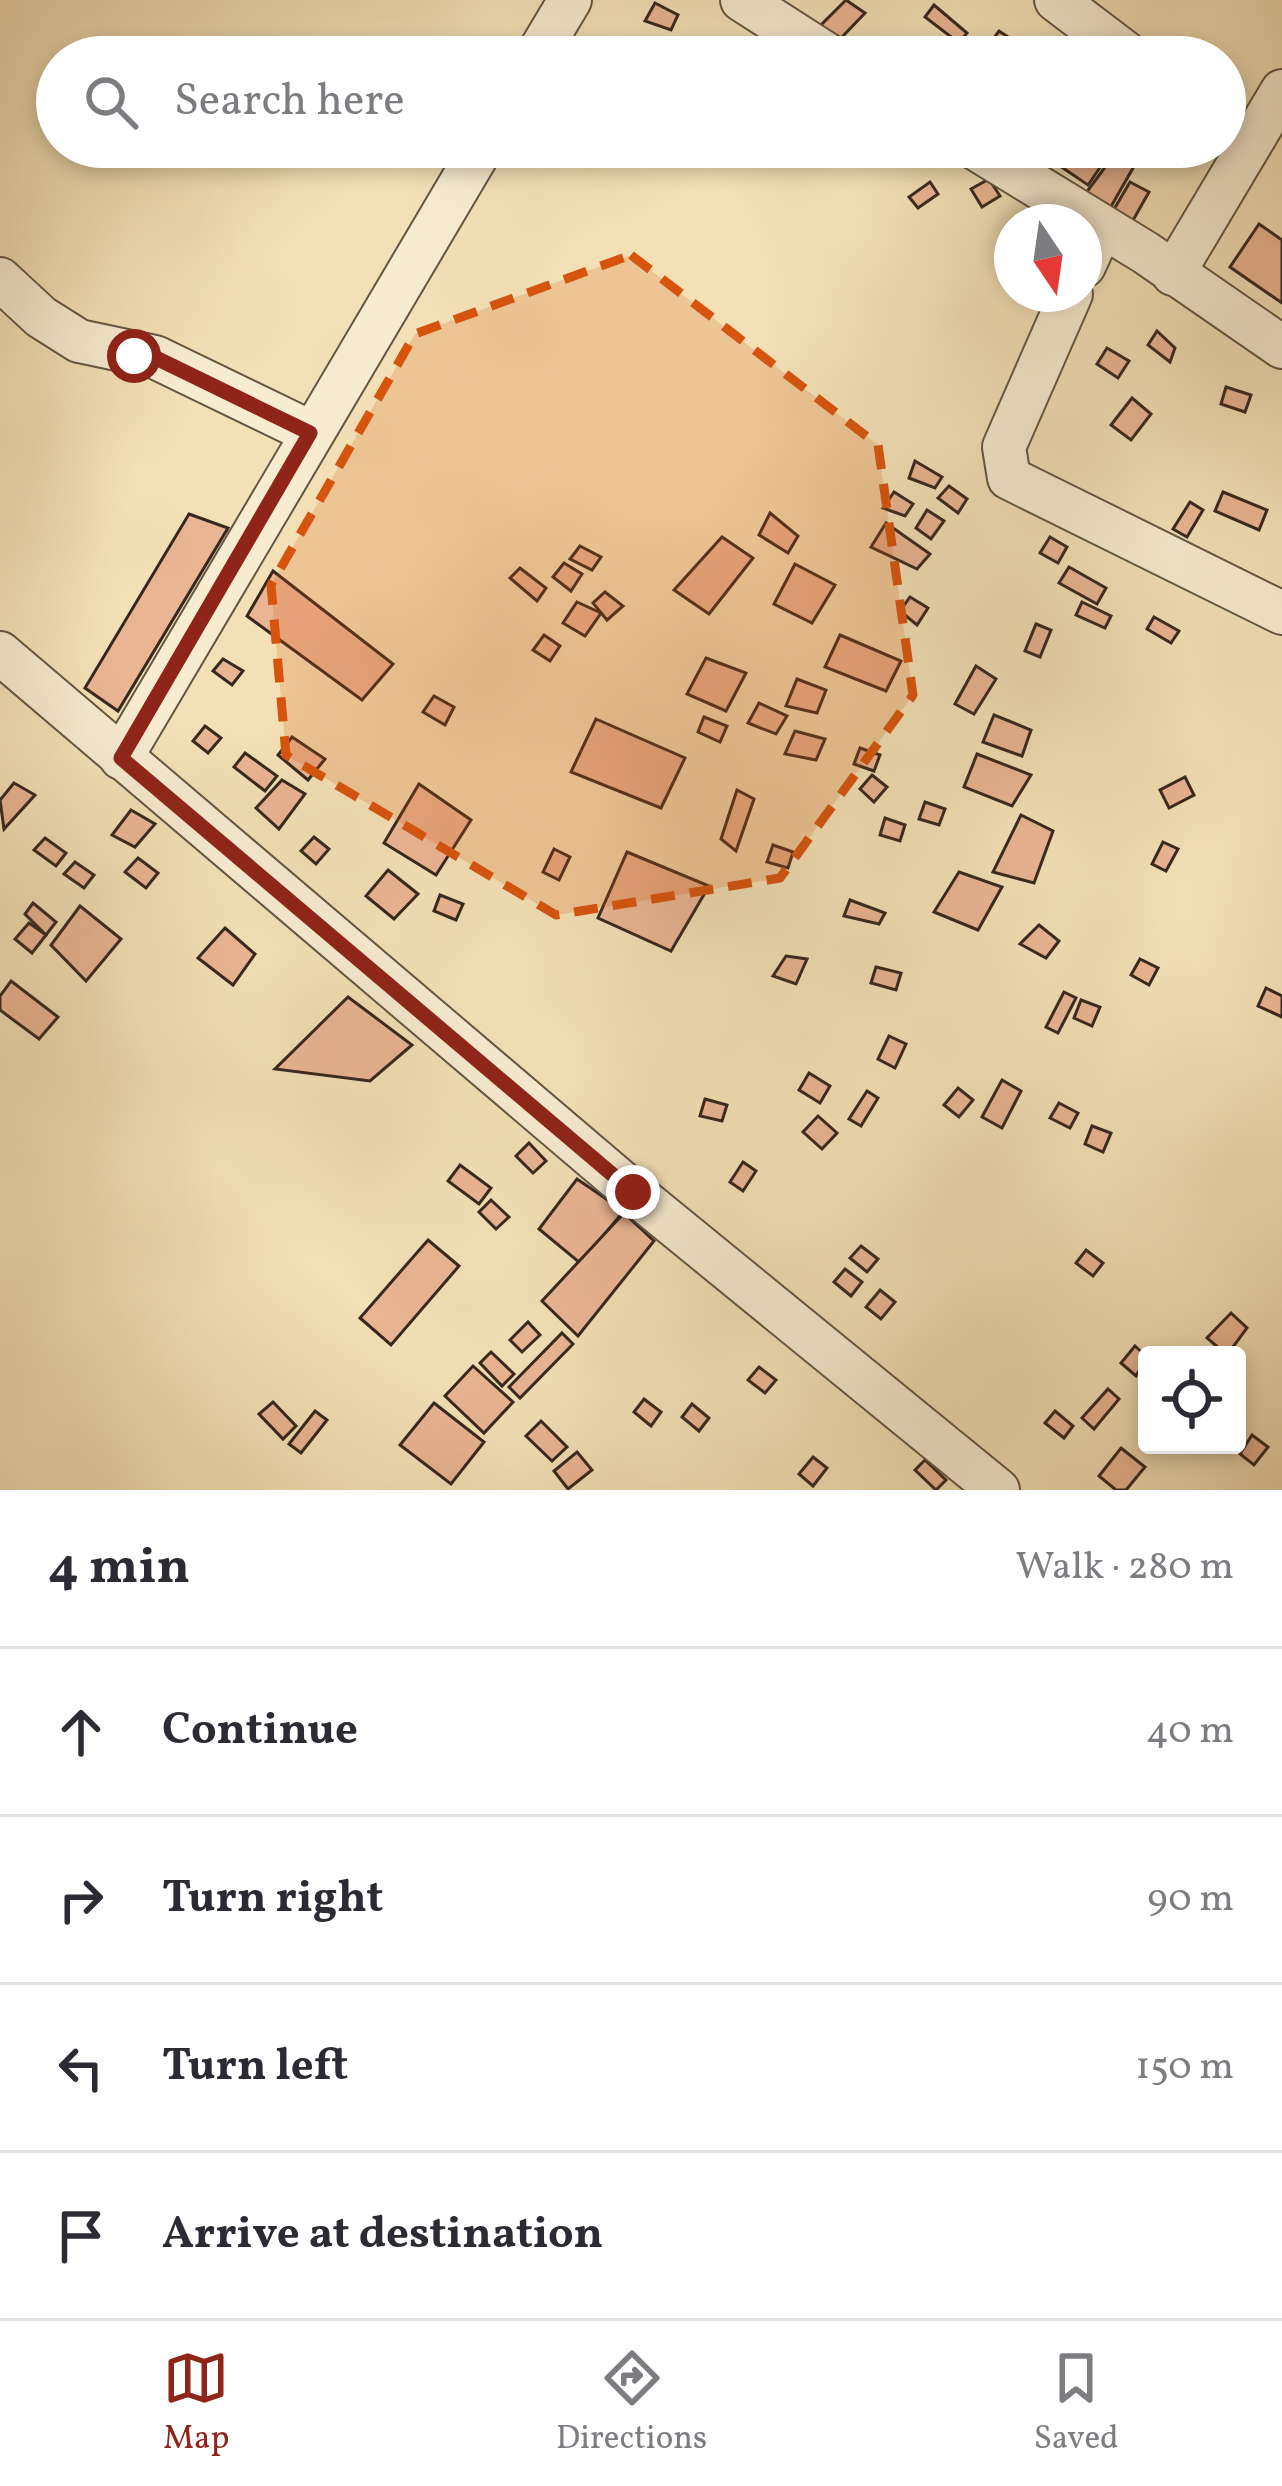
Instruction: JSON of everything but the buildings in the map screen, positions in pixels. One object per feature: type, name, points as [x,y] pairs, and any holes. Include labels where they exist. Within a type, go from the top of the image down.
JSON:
[{"type":"street","points":[[549,36],[570,0]]},
{"type":"street","points":[[742,0],[798,36]]},
{"type":"street","points":[[1056,0],[1103,36]]},
{"type":"street","points":[[1246,128],[1282,91]]},
{"type":"street","points":[[121,758],[469,168]]},
{"type":"street","points":[[998,168],[1041,204]]},
{"type":"street","points":[[1173,274],[1222,168]]},
{"type":"street","points":[[1102,250],[1173,274],[1282,346]]},
{"type":"street","points":[[0,279],[41,317],[79,341],[154,357],[310,433]]},
{"type":"street","points":[[1063,312],[1004,447],[1010,478],[1282,613]]},
{"type":"street","points":[[0,652],[633,1192],[998,1490]]},
{"type":"highlighted area","points":[[631,255],[878,445],[913,695],[780,878],[556,915],[286,755],[271,585],[415,334]]},
{"type":"route","points":[[134,356],[154,357],[310,433],[121,758],[633,1192]]}]
